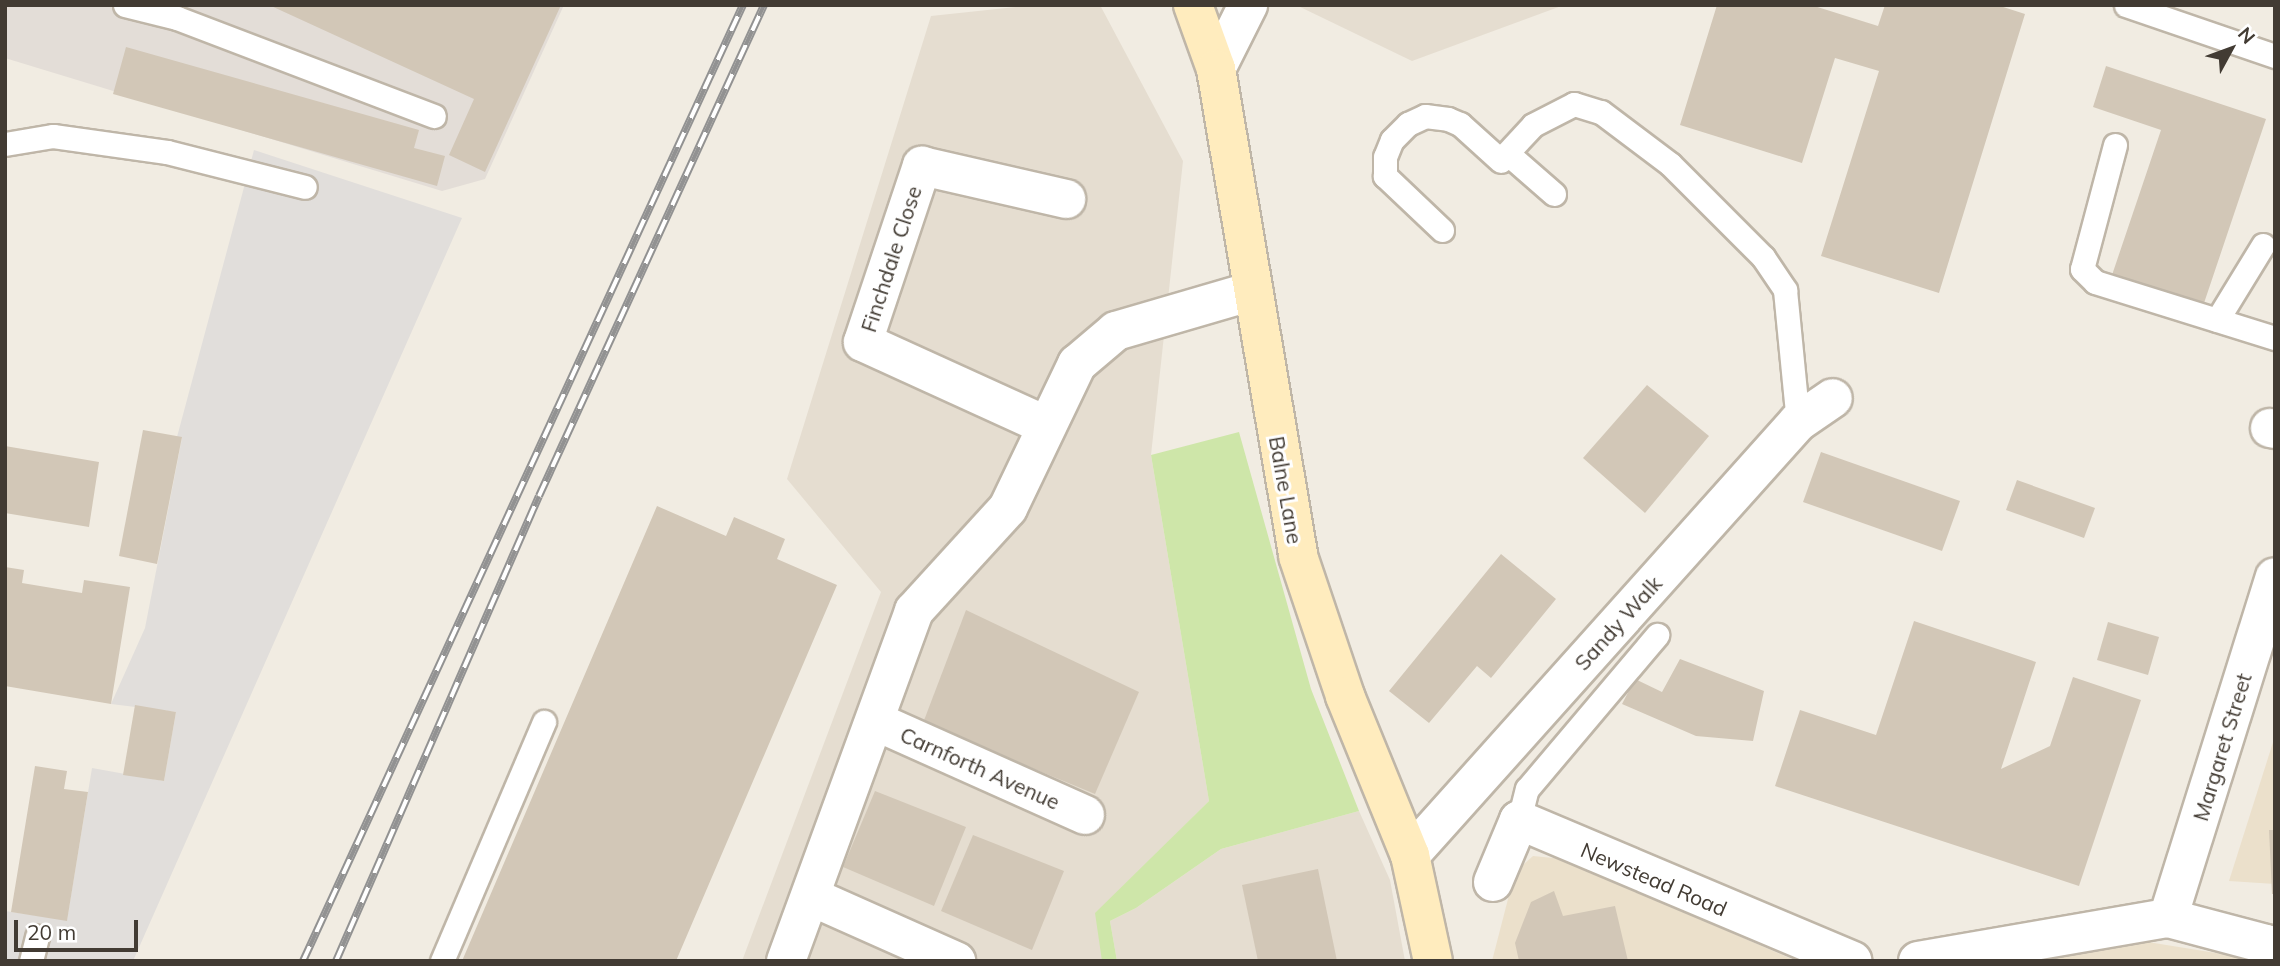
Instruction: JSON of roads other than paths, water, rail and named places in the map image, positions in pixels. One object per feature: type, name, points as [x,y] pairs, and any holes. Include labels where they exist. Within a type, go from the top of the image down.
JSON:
[{"type":"street","name":"Balne Lane","points":[[1194,5],[1216,69],[1298,556],[1345,696],[1410,855],[1433,961]]},
{"type":"street","points":[[1216,69],[1248,5]]},
{"type":"street","name":"Finchdale Close","points":[[1045,425],[863,342],[922,166],[1066,199]]},
{"type":"street","name":"Carnforth Avenue","points":[[786,961],[812,897],[914,611],[1008,508],[1045,425],[1077,364],[1116,331],[1253,291]]},
{"type":"street","name":"Sandy Walk","points":[[1410,855],[1798,422],[1833,398]]},
{"type":"street","name":"Margaret Street","points":[[2168,918],[2275,577]]},
{"type":"street","name":"Carnforth Avenue","points":[[875,721],[1085,815]]},
{"type":"street","points":[[1493,882],[1519,820]]},
{"type":"street","name":"Newstead Road","points":[[1519,820],[1852,961]]},
{"type":"street","points":[[812,897],[956,961]]},
{"type":"street","points":[[1918,961],[2168,918],[2266,944],[2275,950]]},
{"type":"lane","points":[[125,5],[177,18],[435,116]]},
{"type":"lane","points":[[2126,5],[2275,56]]},
{"type":"lane","points":[[1554,194],[1507,153],[1533,125],[1574,104],[1601,113],[1670,164],[1763,257],[1785,290],[1798,422]]},
{"type":"lane","points":[[1442,230],[1385,176],[1385,157],[1392,140],[1425,116],[1448,119],[1460,124],[1501,161]]},
{"type":"lane","points":[[5,144],[53,136],[167,152],[305,187]]},
{"type":"lane","points":[[2115,145],[2081,268],[2095,282],[2275,338]]},
{"type":"lane","points":[[2217,320],[2263,245]]},
{"type":"lane","points":[[1519,820],[1527,789],[1657,635]]},
{"type":"lane","points":[[442,961],[544,722]]},
{"type":"lane","points":[[31,961],[37,937]]},
{"type":"railway","points":[[303,961],[743,5]]},
{"type":"railway","points":[[336,961],[539,496],[764,5]]}]
